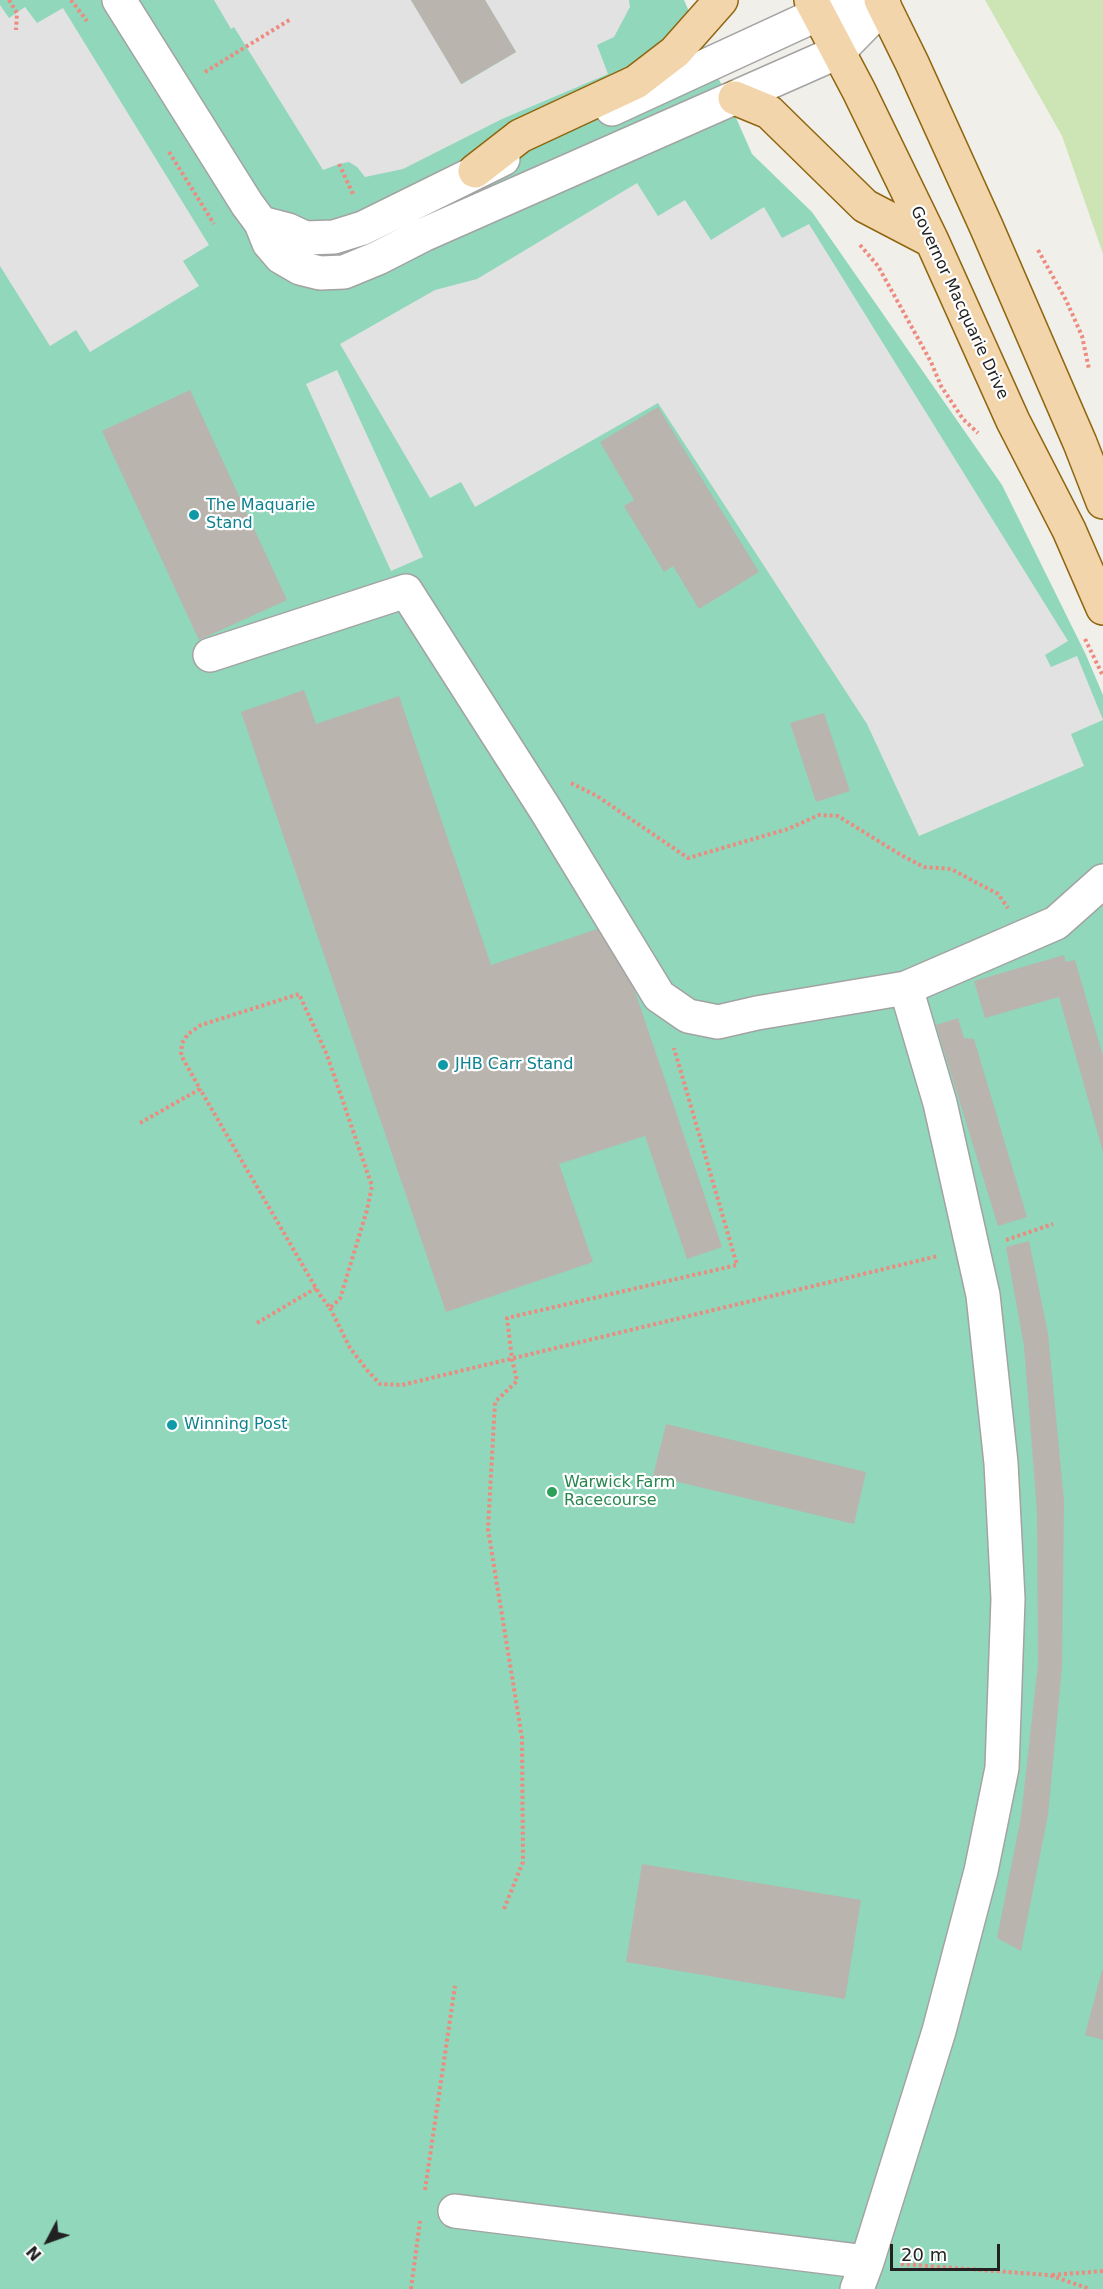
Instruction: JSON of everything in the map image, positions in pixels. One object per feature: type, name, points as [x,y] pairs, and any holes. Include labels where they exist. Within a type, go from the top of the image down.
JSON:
[{"type":"main road","points":[[475,171],[520,136],[636,82],[675,52],[721,0]]},
{"type":"main road","points":[[883,3],[986,226],[1080,443],[1103,502]]},
{"type":"main road","name":"Governor Macquarie Drive","points":[[814,7],[860,91],[932,241],[1013,422],[1070,530],[1103,608]]},
{"type":"main road","points":[[735,98],[769,112],[865,206],[932,241]]},
{"type":"lane","points":[[118,0],[261,223],[269,243],[281,257],[300,268],[320,273],[344,272],[838,52],[883,3]]},
{"type":"lane","points":[[261,223],[288,230],[304,238],[334,237],[363,228],[475,171],[814,7],[883,3]]},
{"type":"lane","points":[[210,655],[406,591],[547,812],[659,996],[688,1016],[718,1022],[757,1013],[906,988],[1056,923],[1103,882]]},
{"type":"lane","points":[[454,2211],[862,2275],[939,2031],[981,1871],[1002,1768],[1008,1610],[1001,1464],[983,1295],[940,1103],[906,988]]},
{"type":"path","points":[[9,0],[17,13],[16,30]]},
{"type":"path","points":[[199,76],[291,19]]},
{"type":"path","points":[[339,164],[356,199]]},
{"type":"path","points":[[855,239],[878,266],[931,362],[940,386],[963,419],[981,436]]},
{"type":"path","points":[[1083,634],[1103,676]]},
{"type":"path","points":[[568,781],[597,796],[688,858],[788,830],[819,815],[838,816],[924,867],[951,869],[998,894],[1027,935]]},
{"type":"path","points":[[330,1308],[340,1299],[372,1186],[327,1055],[299,994],[201,1025],[188,1034],[182,1043],[182,1055],[316,1288],[330,1308],[350,1348],[380,1384],[402,1385],[941,1256]]},
{"type":"path","points":[[504,1909],[523,1862],[522,1738],[488,1529],[495,1402],[518,1381],[512,1359],[507,1318],[737,1265],[659,996]]},
{"type":"path","points":[[140,1123],[200,1089]]},
{"type":"path","points":[[997,1243],[1053,1224]]},
{"type":"path","points":[[257,1323],[316,1288]]},
{"type":"path","points":[[424,2196],[455,1986]]},
{"type":"path","points":[[411,2289],[421,2219]]},
{"type":"path","points":[[862,2275],[1049,2275],[1103,2271]]},
{"type":"path","points":[[1049,2275],[1090,2289]]},
{"type":"green space","name":"Warwick Farm Racecourse","points":[[0,0],[684,0],[752,154],[812,212],[1002,485],[1086,655],[1103,695],[1103,2289],[0,2289]]},
{"type":"green space","points":[[985,0],[1103,0],[1103,254],[1062,136]]},
{"type":"shaded area","points":[[214,0],[411,0],[462,84],[516,52],[485,0],[629,0],[630,7],[614,37],[597,45],[608,74],[502,119],[403,169],[365,177],[357,167],[349,162],[323,170],[234,27],[231,29]]},
{"type":"shaded area","points":[[0,5],[9,18],[25,7],[37,23],[63,8],[209,245],[183,261],[199,286],[90,352],[76,330],[50,346],[0,266]]},
{"type":"shaded area","points":[[637,183],[658,216],[685,200],[711,240],[764,207],[782,238],[809,224],[1068,641],[1045,655],[1051,667],[1077,656],[1103,720],[1071,734],[1084,766],[919,836],[867,724],[658,403],[475,507],[461,482],[430,498],[340,344],[435,290],[477,279]]},
{"type":"shaded area","points":[[337,370],[423,557],[391,571],[306,384]]},
{"type":"building","points":[[411,0],[485,0],[516,52],[461,84]]},
{"type":"building","name":"The Maquarie Stand","points":[[190,390],[287,600],[199,640],[102,431]]},
{"type":"building","points":[[658,407],[759,572],[699,609],[673,566],[664,572],[624,506],[634,500],[600,442]]},
{"type":"building","name":"JHB Carr Stand","points":[[304,690],[316,724],[399,696],[491,965],[612,924],[722,1247],[687,1259],[645,1136],[559,1164],[593,1262],[446,1312],[241,712]]},
{"type":"building","points":[[824,713],[850,791],[816,802],[790,723]]},
{"type":"building","points":[[1064,955],[1066,962],[1075,960],[1103,1056],[1103,1152],[1059,997],[985,1018],[974,981]]},
{"type":"building","points":[[958,1018],[964,1038],[974,1039],[1027,1217],[998,1226],[936,1025]]},
{"type":"building","points":[[1029,1241],[1048,1333],[1064,1501],[1062,1667],[1048,1815],[1021,1951],[997,1938],[1021,1817],[1038,1664],[1037,1511],[1024,1346],[1006,1247]]},
{"type":"building","points":[[666,1424],[866,1472],[854,1524],[653,1476]]},
{"type":"building","points":[[642,1864],[861,1900],[845,1999],[626,1962]]},
{"type":"building","points":[[1103,1970],[1103,2040],[1085,2035]]},
{"type":"place","name":"The Maquarie Stand","points":[[194,515]]},
{"type":"place","name":"JHB Carr Stand","points":[[443,1065]]},
{"type":"place","name":"Winning Post","points":[[172,1425]]},
{"type":"place","name":"Warwick Farm Racecourse","points":[[552,1492]]}]
